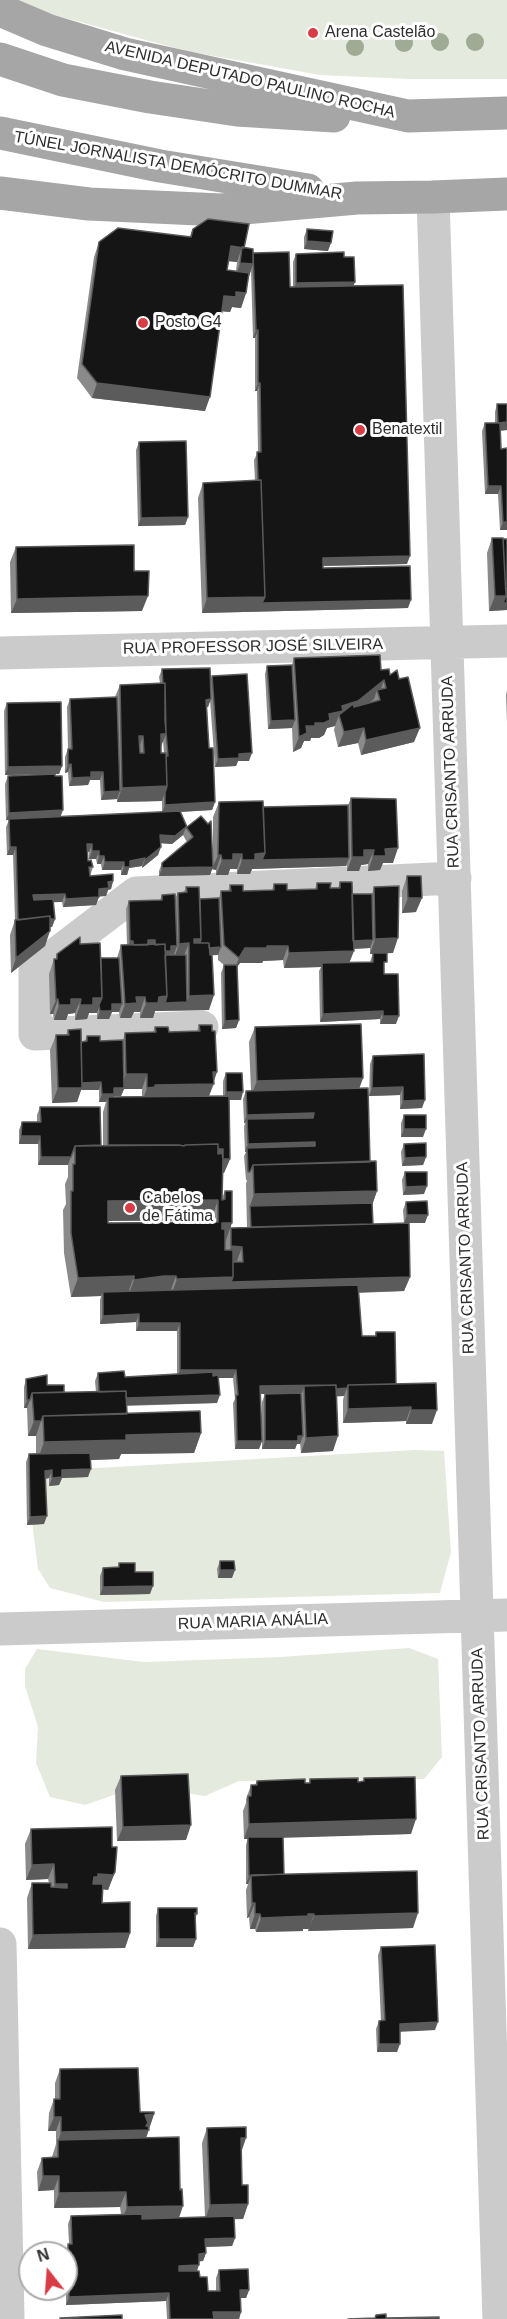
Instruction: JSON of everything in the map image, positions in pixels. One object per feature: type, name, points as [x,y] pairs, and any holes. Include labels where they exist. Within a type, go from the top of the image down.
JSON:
[{"type":"main road","name":"AVENIDA DEPUTADO PAULINO ROCHA","points":[[0,10],[47,30],[125,54],[408,116],[507,113]]},
{"type":"main road","points":[[0,59],[73,82],[150,97],[237,110],[319,116],[408,116]]},
{"type":"main road","name":"TÚNEL JORNALISTA DEMÓCRITO DUMMAR","points":[[0,133],[160,166],[357,198]]},
{"type":"main road","points":[[0,193],[89,204],[221,210],[357,198],[507,194]]},
{"type":"street","name":"RUA CRISANTO ARRUDA","points":[[434,197],[455,878],[492,1616],[499,2319]]},
{"type":"street","name":"RUA PROFESSOR JOSÉ SILVEIRA","points":[[0,653],[507,641]]},
{"type":"street","points":[[202,1027],[35,1034],[34,970],[136,893],[455,878]]},
{"type":"street","name":"RUA MARIA ANÁLIA","points":[[0,1629],[492,1616]]},
{"type":"street","points":[[0,1944],[5,2298]]},
{"type":"shaded area","name":"Arena Castelão","points":[[14,0],[507,0],[507,79],[411,79],[320,75],[186,51],[51,14]]},
{"type":"shaded area","points":[[415,1450],[444,1451],[451,1552],[440,1593],[104,1602],[50,1588],[38,1569],[29,1498],[44,1471]]},
{"type":"shaded area","points":[[409,1648],[438,1659],[442,1757],[424,1779],[239,1781],[205,1796],[149,1787],[119,1793],[85,1805],[50,1797],[36,1763],[38,1727],[25,1686],[25,1669],[37,1649],[144,1662],[281,1657]]},
{"type":"building","points":[[208,219],[249,224],[244,248],[231,246],[227,270],[249,273],[246,293],[236,292],[236,297],[224,296],[210,397],[97,383],[82,364],[99,242],[118,228],[191,237],[193,229]]},
{"type":"building","points":[[307,229],[333,231],[331,243],[307,241]]},
{"type":"building","points":[[242,247],[253,249],[253,264],[240,263]]},
{"type":"building","points":[[289,252],[290,287],[403,285],[410,556],[323,558],[323,568],[410,566],[411,600],[262,603],[265,597],[261,480],[258,480],[257,452],[261,452],[260,383],[258,383],[258,330],[256,330],[253,253]]},
{"type":"building","points":[[344,252],[344,257],[354,257],[355,282],[296,283],[296,254]]},
{"type":"building","points":[[497,404],[507,404],[507,422],[498,423]]},
{"type":"building","points":[[485,423],[500,423],[501,449],[507,448],[507,522],[503,522],[501,486],[488,486]]},
{"type":"building","points":[[186,441],[188,517],[141,518],[139,442]]},
{"type":"building","points":[[261,480],[265,597],[207,598],[203,483]]},
{"type":"building","points":[[492,538],[503,538],[506,596],[495,596]]},
{"type":"building","points":[[503,539],[507,539],[507,603],[503,603],[506,596]]},
{"type":"building","points":[[134,545],[134,571],[149,571],[148,596],[17,599],[16,547]]},
{"type":"building","points":[[380,655],[381,670],[389,669],[390,675],[397,670],[399,679],[408,677],[420,728],[366,740],[364,728],[344,732],[339,715],[353,704],[354,707],[380,700],[377,690],[386,688],[384,680],[358,701],[342,706],[343,711],[329,714],[330,720],[315,723],[315,726],[306,726],[307,733],[299,737],[294,658]]},
{"type":"building","points":[[292,665],[295,720],[271,721],[267,666]]},
{"type":"building","points":[[210,668],[211,699],[206,700],[209,748],[213,748],[215,802],[165,805],[166,756],[168,756],[165,683],[163,683],[162,669]]},
{"type":"building","points":[[247,674],[252,753],[239,754],[239,758],[218,759],[212,676]]},
{"type":"building","points":[[165,683],[166,734],[161,734],[161,753],[166,753],[167,786],[122,788],[120,685]],"holes":[[[139,736],[143,736],[144,753],[140,753]]]},
{"type":"building","points":[[117,697],[120,791],[104,792],[103,772],[91,772],[91,777],[72,778],[71,764],[68,765],[68,749],[72,749],[70,699]]},
{"type":"building","points":[[61,702],[62,766],[8,767],[7,703]]},
{"type":"building","points":[[55,774],[55,776],[62,776],[63,810],[9,813],[8,776]]},
{"type":"building","points":[[351,798],[396,799],[398,848],[385,849],[386,856],[373,856],[374,850],[364,850],[364,857],[352,857]]},
{"type":"building","points":[[263,801],[265,853],[255,854],[255,860],[242,860],[242,854],[233,854],[233,860],[222,860],[221,855],[218,855],[219,802]]},
{"type":"building","points":[[348,805],[349,858],[262,860],[265,853],[263,807]]},
{"type":"building","points":[[180,811],[187,827],[201,816],[208,824],[211,821],[213,867],[162,868],[162,863],[193,837],[186,827],[175,836],[160,835],[161,847],[145,860],[145,858],[130,861],[130,867],[124,867],[124,862],[105,862],[104,856],[99,856],[99,851],[92,851],[92,844],[87,844],[88,861],[91,860],[93,867],[89,867],[90,876],[113,874],[113,881],[108,882],[109,888],[99,889],[99,897],[66,899],[65,894],[33,895],[34,900],[53,899],[55,919],[50,919],[50,916],[18,920],[16,847],[10,847],[9,819]]},
{"type":"building","points":[[407,876],[421,876],[422,898],[408,898]]},
{"type":"building","points":[[340,882],[352,882],[354,951],[289,953],[288,946],[267,946],[267,948],[245,948],[239,958],[224,945],[221,891],[231,891],[230,885],[243,885],[243,891],[274,890],[274,884],[287,884],[287,890],[317,889],[317,883],[331,883],[330,888],[340,888]]},
{"type":"building","points":[[399,886],[398,938],[375,939],[374,887]]},
{"type":"building","points":[[186,887],[199,887],[201,939],[194,939],[194,943],[209,943],[210,955],[212,955],[214,995],[189,996],[189,943],[179,944],[178,893],[187,892]]},
{"type":"building","points":[[175,894],[177,946],[171,946],[171,951],[165,951],[165,944],[155,945],[155,940],[148,940],[148,945],[133,945],[133,941],[130,941],[129,901],[162,900],[162,895]]},
{"type":"building","points":[[352,894],[372,894],[373,940],[353,941]]},
{"type":"building","points":[[219,898],[221,947],[209,948],[209,943],[200,943],[200,899]]},
{"type":"building","points":[[50,916],[50,931],[16,958],[15,920]]},
{"type":"building","points":[[80,937],[80,944],[100,943],[102,998],[93,998],[93,1005],[80,1005],[81,999],[71,999],[71,1005],[59,1005],[58,999],[56,1000],[54,959],[57,959],[57,954]]},
{"type":"building","points":[[165,944],[167,996],[159,997],[158,1003],[146,1003],[145,997],[136,997],[137,1003],[125,1004],[121,945]]},
{"type":"building","points":[[373,953],[387,953],[384,974],[398,974],[399,1016],[383,1016],[383,1011],[323,1014],[322,963],[373,962]]},
{"type":"building","points":[[165,955],[186,955],[187,1002],[165,1003],[167,996]]},
{"type":"building","points":[[101,958],[119,958],[122,1004],[112,1004],[112,1011],[100,1011]]},
{"type":"building","points":[[224,965],[237,965],[239,1020],[225,1021]]},
{"type":"building","points":[[361,1024],[363,1078],[257,1081],[255,1027]]},
{"type":"building","points":[[199,1025],[212,1025],[212,1031],[215,1031],[217,1072],[213,1072],[214,1084],[155,1085],[155,1087],[147,1088],[147,1074],[126,1074],[125,1033],[156,1032],[155,1027],[168,1027],[169,1032],[200,1031]]},
{"type":"building","points":[[81,1029],[82,1088],[58,1088],[56,1035],[69,1035],[68,1030]]},
{"type":"building","points":[[87,1036],[100,1036],[100,1041],[123,1040],[124,1088],[114,1088],[114,1094],[102,1094],[101,1082],[82,1083],[81,1042],[87,1041]]},
{"type":"building","points":[[424,1054],[425,1100],[403,1101],[403,1087],[372,1088],[373,1056]]},
{"type":"building","points":[[226,1073],[242,1073],[243,1092],[226,1092]]},
{"type":"building","points":[[368,1088],[370,1162],[253,1165],[248,1172],[247,1148],[315,1146],[315,1142],[248,1144],[247,1119],[313,1118],[314,1113],[247,1115],[246,1091]]},
{"type":"building","points":[[229,1096],[230,1159],[223,1159],[223,1149],[218,1149],[218,1144],[108,1145],[108,1097]]},
{"type":"building","points":[[40,1107],[100,1107],[101,1145],[75,1146],[71,1157],[41,1157],[40,1136],[21,1136],[22,1122],[41,1122]]},
{"type":"building","points":[[404,1115],[426,1115],[426,1129],[404,1129]]},
{"type":"building","points":[[426,1143],[426,1157],[405,1158],[404,1144]]},
{"type":"building","points":[[218,1144],[218,1154],[222,1153],[222,1200],[225,1199],[225,1191],[232,1191],[232,1223],[222,1223],[222,1229],[225,1229],[225,1250],[233,1250],[233,1277],[177,1279],[176,1276],[164,1276],[134,1280],[134,1276],[78,1278],[71,1233],[71,1191],[73,1191],[75,1146]],"holes":[[[218,1200],[218,1222],[108,1223],[108,1201]]]},
{"type":"building","points":[[376,1161],[377,1191],[254,1194],[253,1165]]},
{"type":"building","points":[[405,1172],[427,1172],[427,1186],[406,1187]]},
{"type":"building","points":[[427,1201],[428,1215],[407,1215],[406,1202]]},
{"type":"building","points":[[372,1203],[373,1224],[251,1227],[250,1206]]},
{"type":"building","points":[[409,1223],[410,1277],[231,1282],[233,1262],[243,1262],[242,1247],[231,1246],[231,1228]]},
{"type":"building","points":[[358,1285],[362,1336],[376,1336],[376,1332],[395,1332],[396,1384],[348,1385],[347,1388],[336,1389],[336,1385],[260,1386],[262,1441],[237,1441],[236,1370],[180,1370],[180,1323],[139,1323],[139,1314],[103,1316],[103,1292]]},
{"type":"building","points":[[124,1371],[125,1377],[213,1372],[213,1376],[218,1375],[220,1395],[126,1398],[126,1391],[99,1392],[98,1373]]},
{"type":"building","points":[[47,1375],[47,1385],[64,1385],[64,1392],[32,1393],[30,1400],[27,1400],[26,1379]]},
{"type":"building","points":[[436,1383],[437,1410],[411,1410],[411,1407],[348,1409],[348,1385]]},
{"type":"building","points":[[336,1385],[338,1436],[306,1438],[304,1386]]},
{"type":"building","points":[[126,1391],[127,1414],[43,1416],[41,1421],[34,1421],[32,1393]]},
{"type":"building","points":[[301,1393],[303,1436],[298,1436],[298,1441],[265,1441],[265,1394]]},
{"type":"building","points":[[200,1411],[201,1433],[126,1435],[126,1440],[44,1442],[43,1416]]},
{"type":"building","points":[[90,1453],[91,1469],[62,1470],[62,1477],[52,1478],[52,1470],[45,1471],[47,1516],[30,1517],[29,1454]]},
{"type":"building","points":[[220,1561],[234,1561],[235,1570],[220,1570]]},
{"type":"building","points":[[119,1563],[135,1563],[135,1572],[153,1572],[153,1586],[103,1587],[103,1568],[119,1567]]},
{"type":"building","points":[[188,1774],[191,1825],[123,1827],[121,1776]]},
{"type":"building","points":[[415,1777],[416,1819],[249,1824],[248,1796],[251,1796],[251,1785],[257,1785],[257,1781],[305,1779],[305,1783],[310,1783],[310,1779],[358,1778],[358,1782],[364,1781],[364,1778]]},
{"type":"building","points":[[112,1827],[112,1847],[117,1847],[115,1872],[113,1875],[98,1874],[98,1877],[94,1877],[93,1884],[103,1884],[102,1903],[130,1902],[130,1933],[33,1935],[32,1883],[51,1883],[51,1887],[67,1888],[67,1884],[55,1884],[54,1864],[32,1865],[31,1829]]},
{"type":"building","points":[[248,1837],[283,1837],[284,1874],[249,1876]]},
{"type":"building","points":[[417,1871],[418,1913],[314,1916],[314,1914],[308,1914],[308,1916],[261,1918],[260,1914],[255,1914],[255,1903],[252,1903],[251,1875]]},
{"type":"building","points":[[158,1908],[197,1908],[197,1914],[195,1913],[196,1939],[159,1939]]},
{"type":"building","points":[[435,1945],[438,2022],[400,2024],[400,2044],[379,2044],[379,2021],[385,2020],[381,1947]]},
{"type":"building","points":[[138,2068],[140,2112],[154,2112],[154,2114],[145,2115],[148,2123],[146,2126],[149,2130],[61,2132],[61,2117],[54,2117],[54,2099],[60,2099],[60,2069]]},
{"type":"building","points":[[246,2127],[246,2138],[241,2138],[242,2185],[248,2185],[248,2204],[210,2205],[207,2128]]},
{"type":"building","points":[[179,2137],[180,2190],[182,2189],[183,2206],[127,2207],[126,2192],[59,2193],[59,2176],[43,2176],[42,2158],[58,2157],[58,2140]]},
{"type":"building","points":[[142,2214],[142,2219],[234,2216],[235,2238],[205,2239],[206,2253],[199,2254],[199,2265],[179,2266],[179,2271],[199,2271],[200,2277],[207,2277],[208,2291],[220,2291],[219,2270],[248,2269],[249,2290],[240,2290],[241,2312],[213,2312],[214,2319],[170,2319],[169,2293],[78,2297],[78,2241],[72,2241],[71,2216]]},
{"type":"building","points":[[386,2314],[386,2318],[439,2317],[439,2319],[348,2319],[375,2318],[376,2315]]},
{"type":"building","points":[[122,2315],[122,2319],[60,2319],[60,2318]]},
{"type":"place","name":"Arena Castelão","points":[[313,33]]},
{"type":"place","name":"Posto G4","points":[[143,323]]},
{"type":"place","name":"Benatextil","points":[[360,430]]},
{"type":"place","name":"Cabelos de Fátima","points":[[130,1208]]}]
